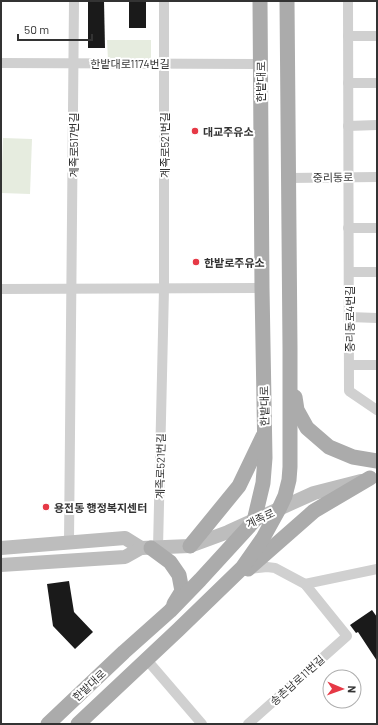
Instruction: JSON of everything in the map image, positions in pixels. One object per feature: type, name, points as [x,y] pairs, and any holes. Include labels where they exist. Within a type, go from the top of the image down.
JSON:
[{"type":"main road","name":"한밭대로","points":[[48,724],[170,611],[254,521],[265,470],[260,1]]},
{"type":"main road","name":"한밭대로","points":[[78,724],[242,568],[263,538],[285,496],[289,480],[290,467],[287,1]]},
{"type":"main road","points":[[290,348],[293,388],[297,410],[307,428],[330,447],[353,457],[377,461]]},
{"type":"main road","points":[[190,546],[239,486],[264,434]]},
{"type":"main road","points":[[212,596],[227,589],[314,511],[374,477]]},
{"type":"main road","name":"계족로","points":[[1,564],[125,557],[150,548],[190,546],[254,521],[314,493],[374,477]]},
{"type":"main road","points":[[1,548],[125,538],[150,548],[170,562],[179,575],[182,592],[170,611]]},
{"type":"street","name":"계족로517번길","points":[[69,542],[74,1]]},
{"type":"street","name":"계족로521번길","points":[[150,548],[164,288],[164,1]]},
{"type":"street","name":"중리동로4번길","points":[[348,1],[349,391],[377,410]]},
{"type":"street","points":[[348,36],[377,36]]},
{"type":"street","name":"한밭대로1174번길","points":[[1,63],[260,64]]},
{"type":"street","points":[[348,83],[377,83]]},
{"type":"street","points":[[348,126],[377,125]]},
{"type":"street","name":"중리동로","points":[[289,178],[377,177]]},
{"type":"street","points":[[348,228],[377,228]]},
{"type":"street","name":"중리동로4번길","points":[[349,272],[377,272]]},
{"type":"street","points":[[1,289],[72,290],[262,288]]},
{"type":"street","points":[[349,317],[377,318]]},
{"type":"street","name":"중리동로4번길","points":[[349,365],[377,365]]},
{"type":"street","points":[[249,569],[267,567],[276,568],[305,584],[377,569]]},
{"type":"street","name":"송촌남로11번길","points":[[248,724],[347,636],[305,584]]},
{"type":"street","points":[[147,660],[202,724]]},
{"type":"shaded area","points":[[107,40],[151,40],[151,59],[108,60]]},
{"type":"shaded area","points":[[3,138],[32,139],[30,194],[1,193]]},
{"type":"building","points":[[88,1],[104,1],[105,48],[88,48]]},
{"type":"building","points":[[129,1],[146,1],[146,28],[129,28]]},
{"type":"building","points":[[69,581],[74,612],[93,632],[75,649],[53,626],[47,584]]},
{"type":"building","points":[[372,610],[377,617],[377,661],[358,632],[356,633],[350,625]]},
{"type":"place","name":"대교주유소","points":[[195,131]]},
{"type":"place","name":"한밭로주유소","points":[[196,262]]},
{"type":"place","name":"용전동 행정복지센터","points":[[46,507]]}]
